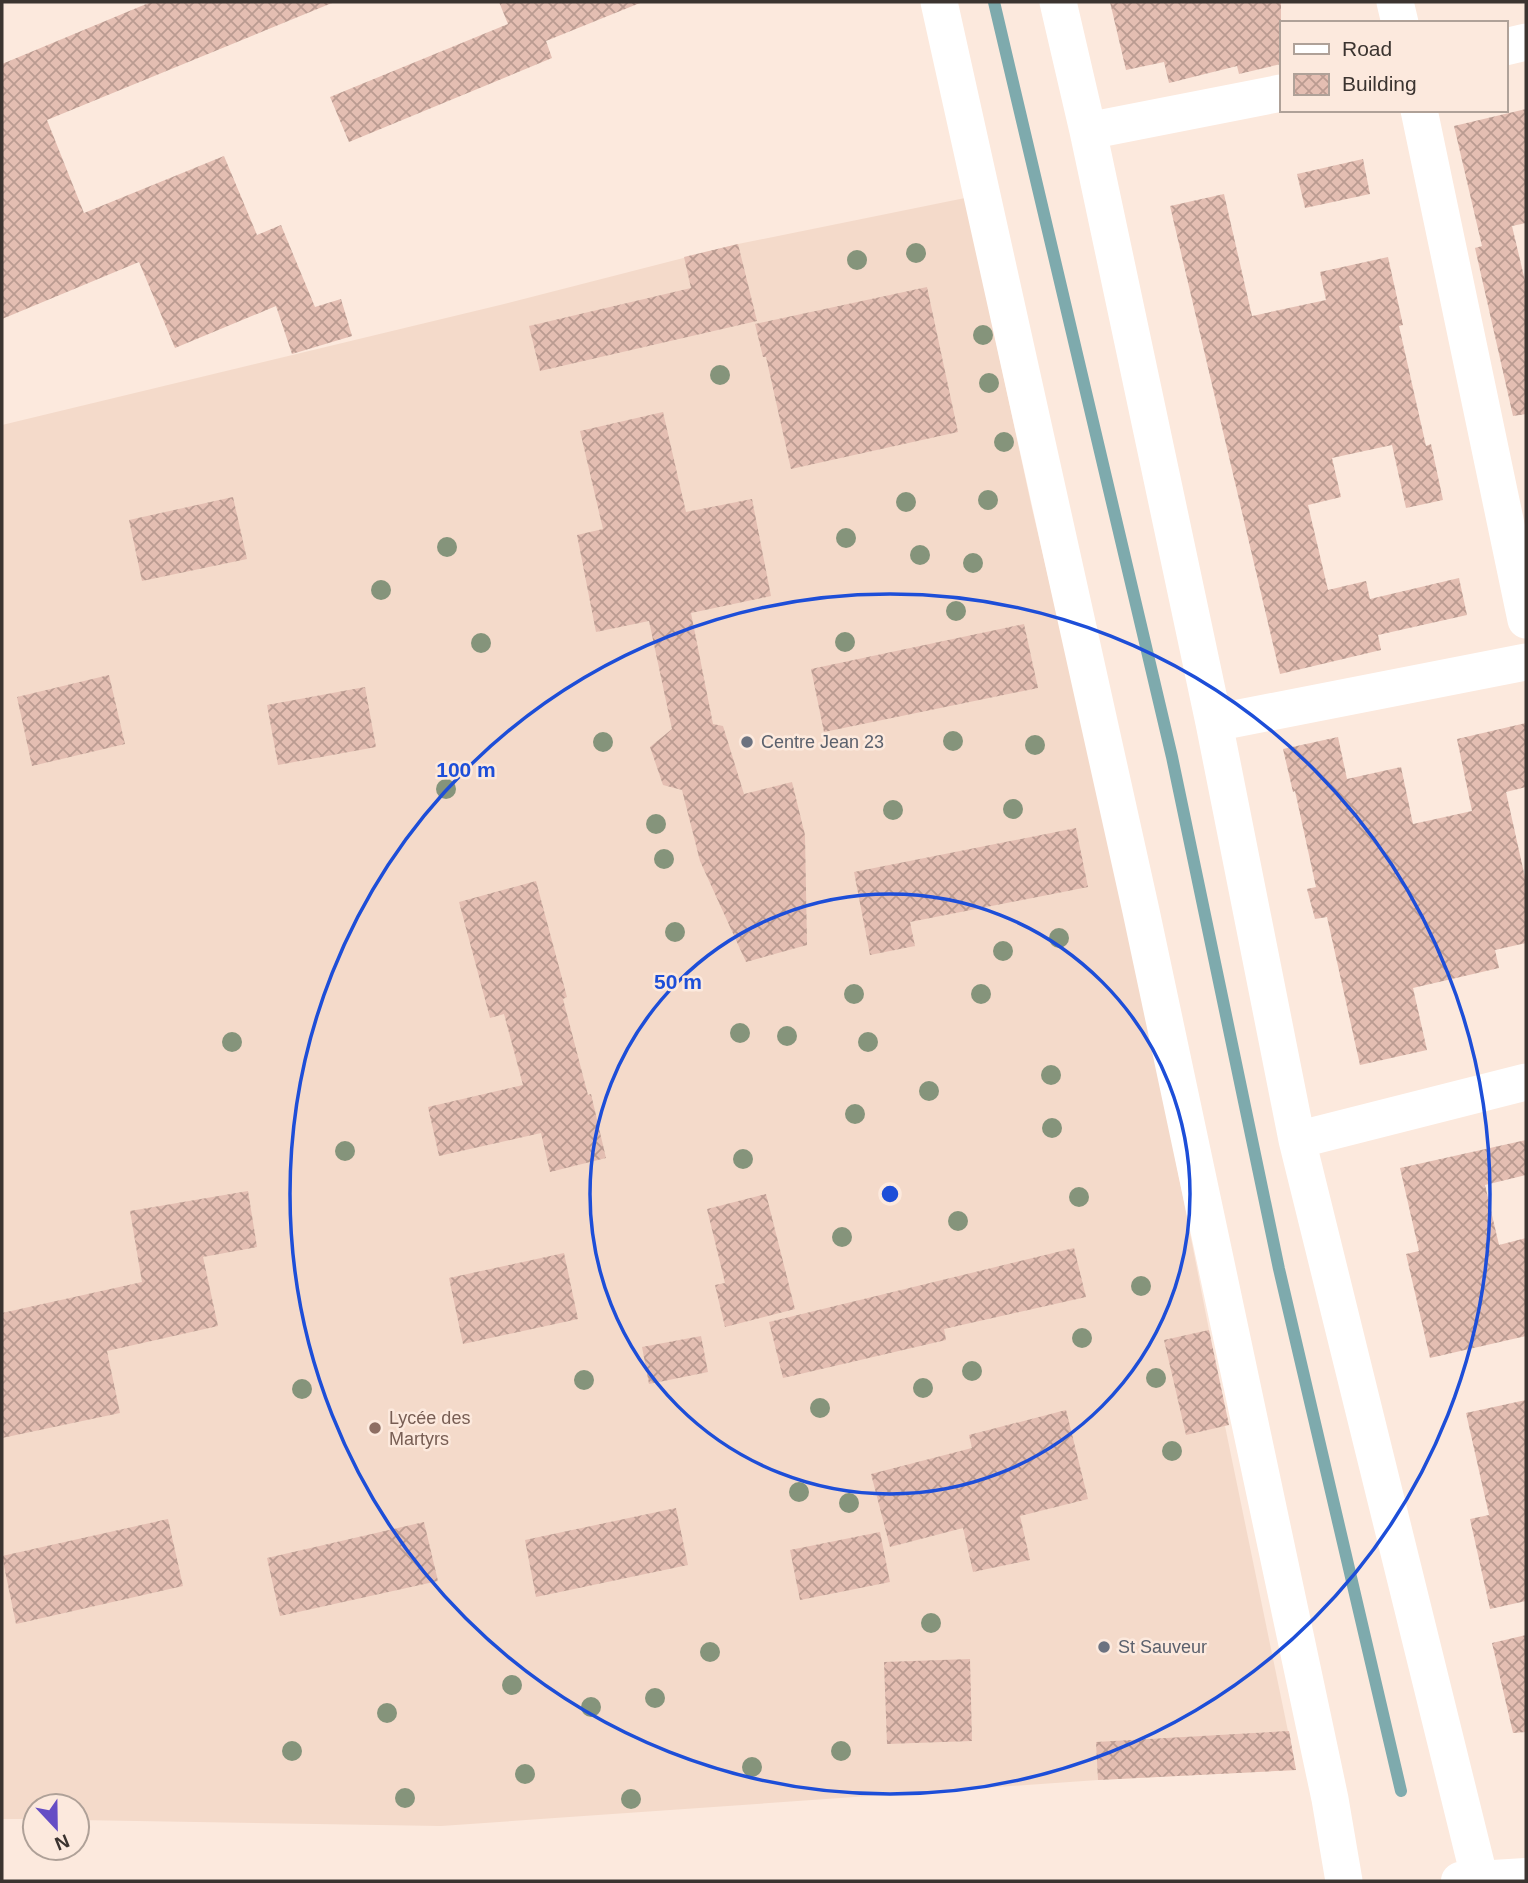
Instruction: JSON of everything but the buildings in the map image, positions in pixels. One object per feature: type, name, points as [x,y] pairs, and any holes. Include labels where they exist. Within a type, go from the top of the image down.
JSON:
[{"type":"main road","points":[[1470,1881],[1526,1877]]},
{"type":"street","points":[[939,2],[1141,911],[1330,1799],[1344,1881]]},
{"type":"street","points":[[1058,2],[1214,723],[1297,1140],[1470,1881]]},
{"type":"street","points":[[1395,2],[1400,21]]},
{"type":"street","points":[[1507,47],[1526,42]]},
{"type":"street","points":[[1088,131],[1280,93]]},
{"type":"street","points":[[1419,112],[1526,620]]},
{"type":"street","points":[[1214,723],[1526,662]]},
{"type":"street","points":[[1297,1140],[1526,1082]]},
{"type":"shaded area","points":[[965,198],[1031,504],[1126,908],[1209,1330],[1225,1426],[1296,1770],[1098,1780],[441,1826],[91,1820],[91,1792],[21,1792],[21,1819],[2,1819],[2,425],[500,305],[738,244]]},
{"type":"waterway","points":[[994,2],[1172,757],[1279,1269],[1401,1791]]},
{"type":"place","name":"Centre Jean 23","points":[[747,742]]},
{"type":"place","name":"Lycée des Martyrs","points":[[375,1428]]},
{"type":"place","name":"St Sauveur","points":[[1104,1647]]}]
